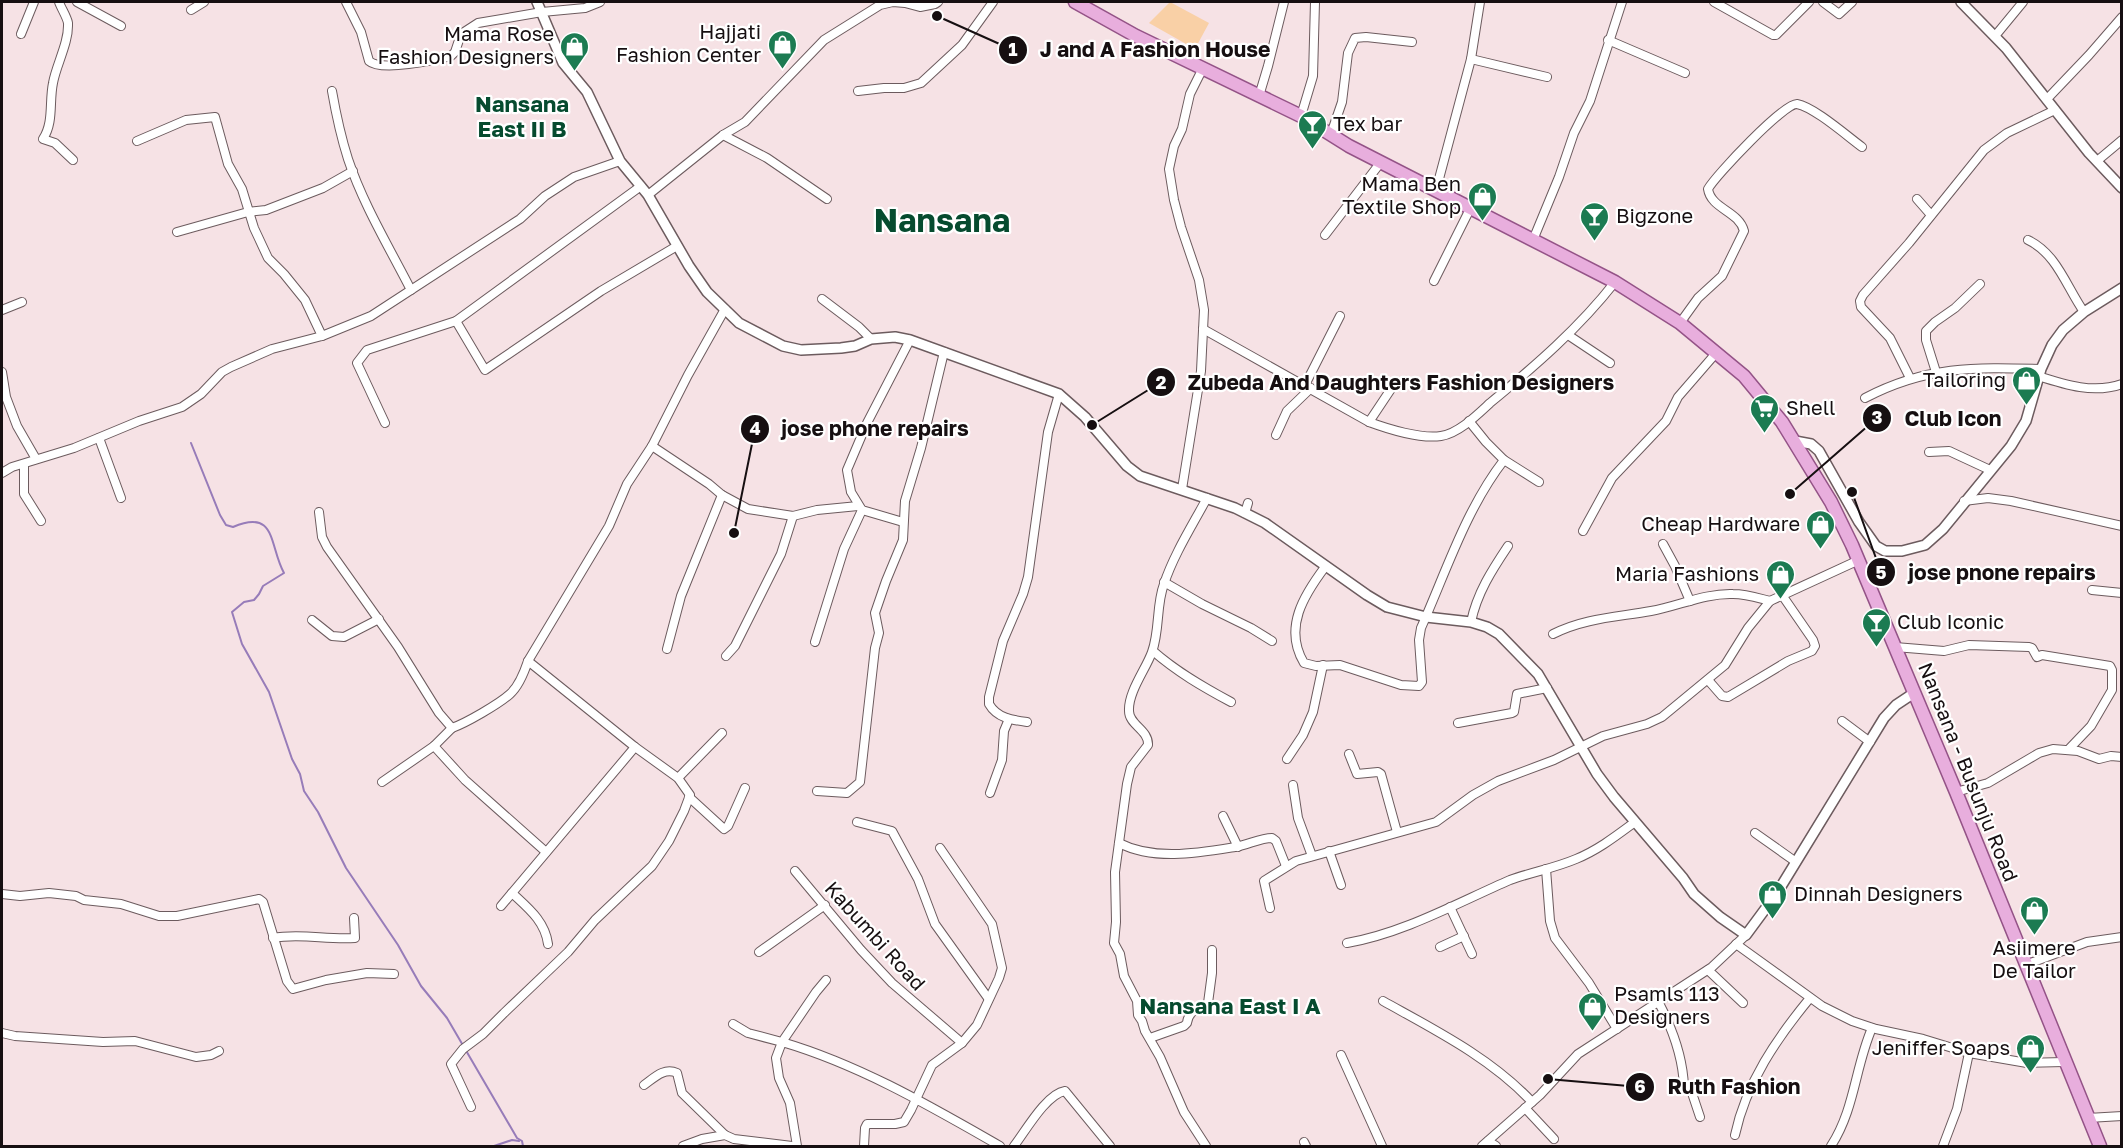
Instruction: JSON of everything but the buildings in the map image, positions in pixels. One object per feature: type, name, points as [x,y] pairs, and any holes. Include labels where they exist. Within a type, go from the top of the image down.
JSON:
[{"type":"main road","name":"Nansana - Busunju Road","points":[[1076,2],[1136,36],[1301,116],[1381,162],[1615,282],[1680,323],[1744,376],[1795,441],[1831,502],[1859,560],[2100,1146]]},
{"type":"street","points":[[21,34],[34,2]]},
{"type":"street","points":[[59,2],[68,22],[59,66],[52,85],[49,124],[43,139],[55,143],[73,160]]},
{"type":"street","points":[[77,2],[121,26]]},
{"type":"street","points":[[191,10],[204,2]]},
{"type":"street","points":[[346,2],[361,32],[369,61],[372,64],[382,65],[413,63],[451,56],[455,52],[461,34],[478,23],[542,12],[585,8],[600,2]]},
{"type":"street","points":[[537,2],[562,63],[587,92],[620,161],[648,195],[688,266],[707,292],[740,323],[783,346],[801,350],[855,346],[871,339],[895,337],[910,340],[1059,394],[1085,417],[1127,466],[1140,476],[1207,498],[1265,523],[1367,596],[1387,607],[1426,617],[1471,622],[1499,634],[1529,663],[1547,688],[1606,787],[1694,894],[1720,917],[1746,935]]},
{"type":"street","points":[[648,195],[723,135],[745,122],[824,40],[880,5],[893,2],[920,7],[938,2]]},
{"type":"street","points":[[858,91],[904,88],[921,83],[962,45],[993,2]]},
{"type":"street","points":[[1259,96],[1284,2]]},
{"type":"street","points":[[1301,116],[1313,76],[1315,2]]},
{"type":"street","points":[[1436,190],[1471,58],[1480,2]]},
{"type":"street","points":[[1533,240],[1574,134],[1590,101],[1622,2]]},
{"type":"street","points":[[1714,2],[1768,33],[1776,35],[1809,2]]},
{"type":"street","points":[[1823,2],[1839,14],[1852,2]]},
{"type":"street","points":[[1961,2],[1995,36],[2121,188]]},
{"type":"street","points":[[1995,36],[2023,2]]},
{"type":"street","points":[[2047,99],[2089,56],[2121,17]]},
{"type":"street","points":[[1331,134],[1342,102],[1348,53],[1355,38],[1366,36],[1412,42]]},
{"type":"street","points":[[1608,40],[1685,73]]},
{"type":"street","points":[[1471,58],[1546,77]]},
{"type":"street","points":[[1182,489],[1201,371],[1203,310],[1200,280],[1181,227],[1169,169],[1190,94],[1203,68]]},
{"type":"street","points":[[332,90],[337,119],[353,171],[411,290]]},
{"type":"street","points":[[1680,323],[1698,298],[1722,276],[1744,231],[1742,223],[1710,199],[1708,189],[1722,168],[1754,140],[1781,111],[1796,104],[1826,120],[1862,147]]},
{"type":"street","points":[[1910,378],[1890,338],[1861,308],[1860,301],[1993,141],[2055,110]]},
{"type":"street","points":[[137,141],[186,120],[215,117],[224,153],[242,189],[248,212],[268,258],[305,300],[322,336]]},
{"type":"street","points":[[723,135],[767,158],[827,199]]},
{"type":"street","points":[[2097,161],[2121,140]]},
{"type":"street","points":[[2,473],[182,407],[201,394],[222,372],[247,359],[272,349],[322,336],[371,316],[520,219],[545,196],[574,177],[620,161]]},
{"type":"street","points":[[1325,235],[1381,162]]},
{"type":"street","points":[[177,232],[248,212],[266,210],[323,188],[353,171]]},
{"type":"street","points":[[385,423],[357,363],[367,350],[456,321],[641,186]]},
{"type":"street","points":[[1917,199],[1931,215]]},
{"type":"street","points":[[1434,281],[1471,207]]},
{"type":"street","points":[[2028,240],[2053,259],[2070,292],[2084,312]]},
{"type":"street","points":[[456,321],[485,370],[601,291],[678,246]]},
{"type":"street","points":[[1203,328],[1369,422],[1389,429],[1443,436],[1469,421],[1520,379],[1568,335],[1615,282]]},
{"type":"street","points":[[1936,372],[1926,340],[1926,331],[1980,284]]},
{"type":"street","points":[[1795,441],[1811,444],[1820,451],[1876,546],[1885,551],[1902,551],[1925,545],[1943,529],[2011,446],[2026,421],[2039,372],[2052,345],[2063,330],[2084,312],[2121,288]]},
{"type":"street","points":[[822,299],[871,339]]},
{"type":"street","points":[[2,310],[22,302]]},
{"type":"street","points":[[382,782],[434,746],[452,728],[510,694],[521,679],[528,661],[609,526],[627,484],[652,446],[725,309]]},
{"type":"street","points":[[1276,435],[1287,411],[1308,387],[1340,316]]},
{"type":"street","points":[[1568,335],[1610,363]]},
{"type":"street","points":[[860,508],[851,492],[847,470],[867,423],[910,340]]},
{"type":"street","points":[[817,792],[847,793],[860,782],[879,633],[875,613],[903,540],[905,501],[921,448],[944,352]]},
{"type":"street","points":[[1583,531],[1612,478],[1666,421],[1678,397],[1717,352]]},
{"type":"street","points":[[1865,398],[1890,384],[1910,378],[1936,372],[1987,368],[2039,372],[2061,383],[2098,389],[2121,384]]},
{"type":"street","points":[[2,372],[6,398],[17,426],[36,459]]},
{"type":"street","points":[[1369,422],[1391,389]]},
{"type":"street","points":[[1027,722],[1009,719],[992,710],[989,697],[1003,641],[1028,577],[1048,432],[1059,394]]},
{"type":"street","points":[[1469,421],[1504,460],[1539,483]]},
{"type":"street","points":[[99,438],[121,498]]},
{"type":"street","points":[[652,446],[722,495],[748,509],[792,516],[817,510],[860,508],[903,522]]},
{"type":"street","points":[[1929,452],[1948,451],[1990,470]]},
{"type":"street","points":[[1325,567],[1307,591],[1299,610],[1295,628],[1300,658],[1309,666],[1340,665],[1401,685],[1419,686],[1422,682],[1419,640],[1421,628],[1464,529],[1484,490],[1504,460]]},
{"type":"street","points":[[24,464],[24,494],[41,521]]},
{"type":"street","points":[[667,649],[681,596],[722,495]]},
{"type":"street","points":[[1206,1146],[1184,1112],[1174,1085],[1138,1016],[1137,1001],[1124,976],[1120,954],[1114,943],[1115,872],[1131,767],[1149,741],[1132,720],[1128,710],[1134,690],[1153,651],[1164,582],[1207,498]]},
{"type":"street","points":[[1964,501],[1988,498],[2010,501],[2121,525]]},
{"type":"street","points":[[1245,513],[1248,503]]},
{"type":"street","points":[[815,642],[844,549],[860,508]]},
{"type":"street","points":[[319,512],[322,537],[327,547],[398,647],[439,713],[452,728]]},
{"type":"street","points":[[726,656],[735,646],[771,576],[781,554],[792,516]]},
{"type":"street","points":[[1663,543],[1690,601]]},
{"type":"street","points":[[1471,622],[1483,585],[1508,546]]},
{"type":"street","points":[[1270,908],[1264,881],[1286,866],[1329,851],[1436,822],[1485,787],[1554,760],[1603,736],[1647,724],[1662,717],[1725,665],[1748,628],[1770,601],[1859,560]]},
{"type":"street","points":[[1164,582],[1272,641]]},
{"type":"street","points":[[2092,590],[2121,593]]},
{"type":"street","points":[[1552,634],[1567,627],[1606,617],[1653,610],[1711,596],[1735,594],[1770,601]]},
{"type":"street","points":[[1708,680],[1722,696],[1728,698],[1788,661],[1812,651],[1815,646],[1813,640],[1782,595]]},
{"type":"street","points":[[312,620],[332,636],[344,637],[379,619]]},
{"type":"street","points":[[1895,647],[1944,651],[1969,645],[2029,647],[2037,657],[2042,655],[2077,659],[2110,666],[2112,690],[2091,726],[2069,749]]},
{"type":"street","points":[[1153,651],[1171,667],[1231,702]]},
{"type":"street","points":[[471,1107],[451,1064],[464,1048],[568,952],[595,920],[652,866],[669,841],[689,797],[689,791],[678,778],[635,747],[528,661]]},
{"type":"street","points":[[1287,759],[1303,735],[1312,712],[1323,665]]},
{"type":"street","points":[[1458,723],[1512,714],[1517,694],[1547,688]]},
{"type":"street","points":[[1485,1144],[1532,1102],[1578,1054],[1708,970],[1746,935],[1777,893],[1884,718],[1896,705],[1914,693]]},
{"type":"street","points":[[990,793],[1002,760],[1004,731],[1009,719]]},
{"type":"street","points":[[1842,721],[1870,742]]},
{"type":"street","points":[[678,778],[722,733]]},
{"type":"street","points":[[434,746],[465,780],[546,852]]},
{"type":"street","points":[[501,906],[635,747]]},
{"type":"street","points":[[1956,792],[1988,783],[2039,753],[2053,749],[2069,749],[2099,759],[2111,756],[2121,758]]},
{"type":"street","points":[[1349,754],[1357,774],[1378,771],[1380,774],[1397,832]]},
{"type":"street","points":[[1293,785],[1298,818],[1312,856]]},
{"type":"street","points":[[689,797],[724,829],[728,826],[745,788]]},
{"type":"street","points":[[1222,816],[1238,846]]},
{"type":"street","points":[[857,822],[892,831],[918,879],[935,924],[988,998]]},
{"type":"street","points":[[1347,943],[1383,933],[1521,876],[1594,851],[1635,822]]},
{"type":"street","points":[[1755,833],[1796,862]]},
{"type":"street","points":[[1119,843],[1138,851],[1174,855],[1238,846],[1272,838],[1276,841],[1286,866]]},
{"type":"street","points":[[864,1146],[867,1124],[904,1122],[932,1065],[962,1042],[977,1025],[1002,968],[992,924],[940,848]]},
{"type":"street","points":[[1329,851],[1341,885]]},
{"type":"street","points":[[1546,869],[1553,933],[1617,1029]]},
{"type":"street","name":"Kabumbi Road","points":[[795,871],[861,950],[892,983],[962,1042]]},
{"type":"street","points":[[2,894],[20,896],[49,893],[76,896],[84,900],[121,904],[159,915],[177,916],[259,899],[263,902],[287,981],[292,989],[326,980],[368,973],[394,974]]},
{"type":"street","points":[[512,893],[543,924],[547,932],[548,944]]},
{"type":"street","points":[[759,952],[825,905]]},
{"type":"street","points":[[1450,907],[1472,954]]},
{"type":"street","points":[[273,938],[290,935],[334,940],[355,938],[354,918]]},
{"type":"street","points":[[1440,947],[1464,936]]},
{"type":"street","points":[[2025,965],[2080,943],[2121,937]]},
{"type":"street","points":[[1736,944],[1810,998],[1838,1015],[1872,1028],[1923,1039],[1969,1053],[2026,1063],[2064,1062]]},
{"type":"street","points":[[1150,1038],[1184,1026],[1194,1010],[1208,1003],[1212,950]]},
{"type":"street","points":[[1708,970],[1743,1002]]},
{"type":"street","points":[[797,1146],[790,1103],[779,1078],[776,1058],[782,1042],[826,980]]},
{"type":"street","points":[[1735,1135],[1739,1115],[1759,1069],[1810,998]]},
{"type":"street","points":[[1383,1001],[1448,1037],[1506,1075],[1532,1102]]},
{"type":"street","points":[[1659,1003],[1670,1025],[1683,1072],[1684,1087],[1692,1093],[1700,1117]]},
{"type":"street","points":[[733,1024],[748,1033],[782,1042],[880,1080],[1000,1146]]},
{"type":"street","points":[[1831,1146],[1844,1124],[1865,1045],[1872,1028]]},
{"type":"street","points":[[2,1033],[15,1036],[103,1042],[135,1041],[196,1057],[212,1056],[219,1051]]},
{"type":"street","points":[[1943,1146],[1950,1133],[1957,1109],[1969,1053]]},
{"type":"street","points":[[1341,1055],[1382,1146]]},
{"type":"street","points":[[644,1085],[665,1071],[677,1073],[682,1093],[735,1143],[792,1146]]},
{"type":"street","points":[[1014,1146],[1035,1116],[1057,1094],[1065,1091],[1110,1146]]},
{"type":"street","points":[[1525,1108],[1554,1139]]},
{"type":"street","points":[[2088,1118],[2121,1116]]},
{"type":"street","points":[[683,1146],[702,1139],[725,1135]]},
{"type":"street","points":[[1485,1144],[1496,1146]]},
{"type":"shaded area","points":[[1170,2],[1209,23],[1195,49],[1149,23]]},
{"type":"waterway","points":[[191,443],[226,525],[233,527],[247,522],[257,522],[265,526],[284,573],[263,586],[254,600],[244,602],[232,612],[242,644],[269,692],[292,759],[300,774],[304,791],[318,812],[346,868],[398,945],[421,986],[447,1018],[523,1146]]},
{"type":"waterway","points":[[494,1146],[512,1140],[519,1141]]},
{"type":"place","name":"J and A Fashion House","points":[[937,16]]},
{"type":"place","name":"Hajjati Fashion Center","points":[[782,70]]},
{"type":"place","name":"Mama Rose Fashion Designers","points":[[575,72]]},
{"type":"place","name":"Tex bar","points":[[1312,150]]},
{"type":"place","name":"Mama Ben Textile Shop","points":[[1482,222]]},
{"type":"place","name":"Bigzone","points":[[1595,242]]},
{"type":"place","name":"Tailoring","points":[[2027,406]]},
{"type":"place","name":"Zubeda And Daughters Fashion Designers","points":[[1092,425]]},
{"type":"place","name":"Shell","points":[[1765,434]]},
{"type":"place","name":"jose pnone repairs","points":[[1852,492]]},
{"type":"place","name":"Club Icon","points":[[1790,494]]},
{"type":"place","name":"jose phone repairs","points":[[734,533]]},
{"type":"place","name":"Cheap Hardware","points":[[1821,550]]},
{"type":"place","name":"Maria Fashions","points":[[1780,600]]},
{"type":"place","name":"Club Iconic","points":[[1876,648]]},
{"type":"place","name":"Dinnah Designers","points":[[1773,920]]},
{"type":"place","name":"Asiimere De Tailor","points":[[2034,936]]},
{"type":"place","name":"Psamls 113 Designers","points":[[1593,1032]]},
{"type":"place","name":"Jeniffer Soaps","points":[[2031,1074]]},
{"type":"place","name":"Ruth Fashion","points":[[1548,1079]]},
{"type":"district","name":"Nansana East II B","points":[[522,116]]},
{"type":"district","name":"Nansana","points":[[942,221]]},
{"type":"district","name":"Nansana East I A","points":[[1230,1006]]}]
